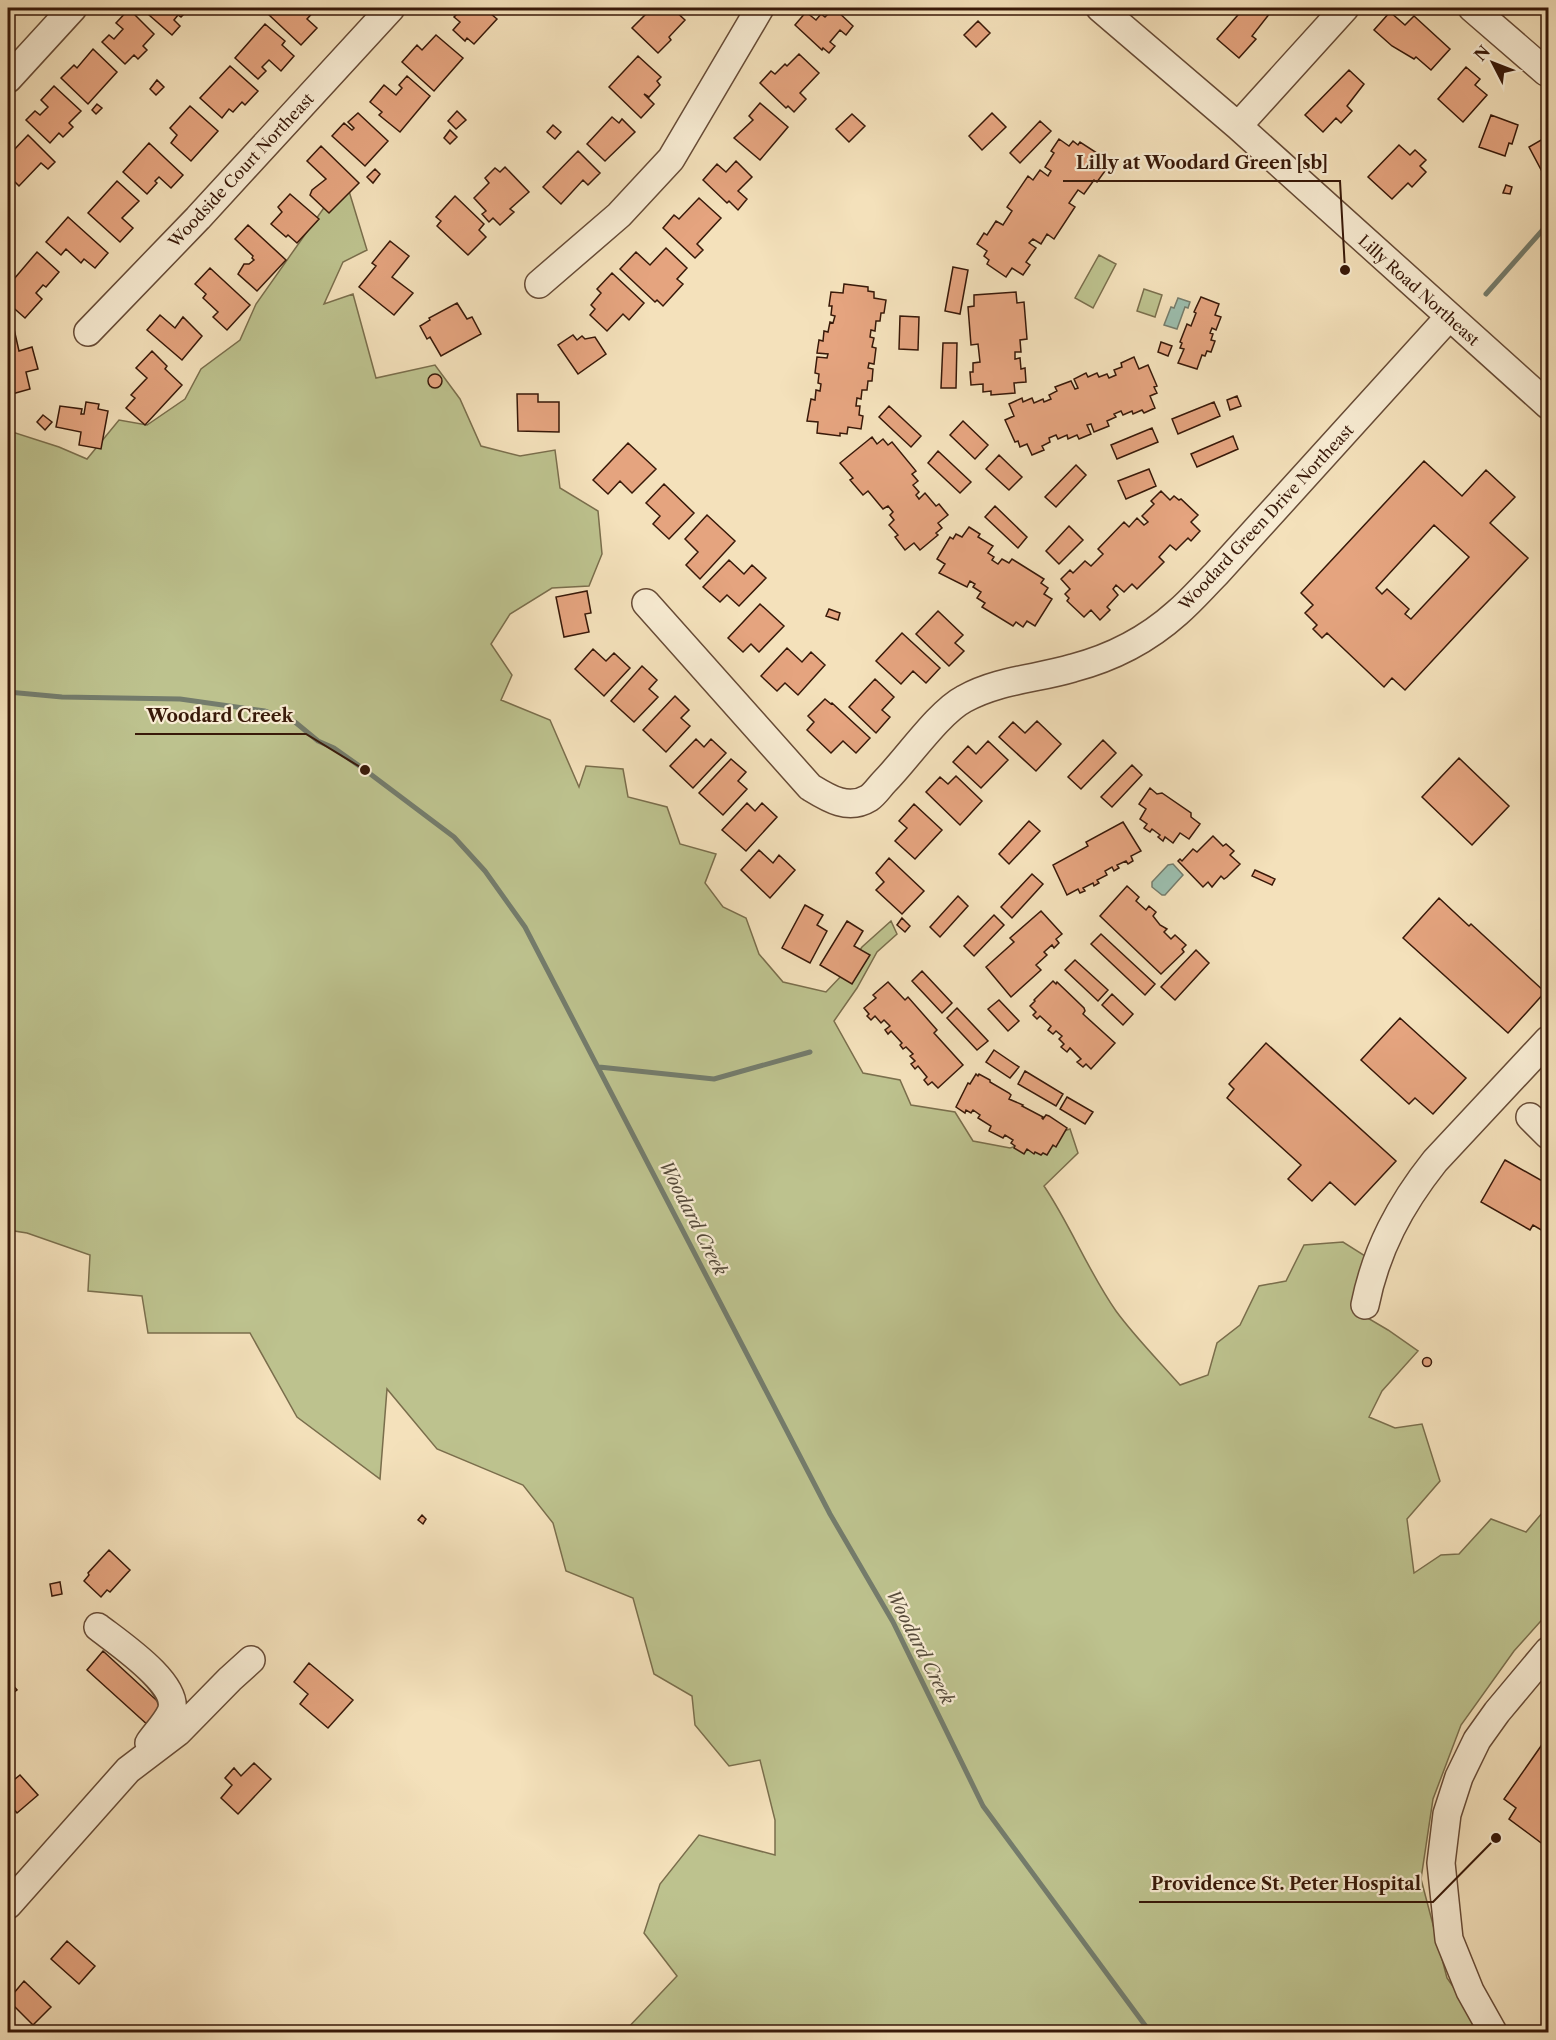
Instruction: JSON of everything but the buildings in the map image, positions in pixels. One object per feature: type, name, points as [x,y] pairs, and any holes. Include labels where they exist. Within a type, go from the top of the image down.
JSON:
[{"type":"street","points":[[8,79],[73,8]]},
{"type":"street","name":"Woodside Court Northeast","points":[[88,332],[198,218],[391,8]]},
{"type":"street","points":[[539,284],[619,215],[671,159],[760,8]]},
{"type":"street","name":"Lilly Road Northeast","points":[[1100,8],[1239,126],[1548,405]]},
{"type":"street","points":[[1239,126],[1346,8]]},
{"type":"street","points":[[1472,8],[1546,72]]},
{"type":"street","name":"Woodard Green Drive Northeast","points":[[646,603],[810,787],[830,799],[846,804],[869,798],[904,762],[939,720],[962,700],[992,686],[1071,669],[1110,657],[1140,640],[1176,614],[1216,574],[1449,317]]},
{"type":"street","points":[[1365,1305],[1372,1273],[1400,1210],[1435,1161],[1548,1040]]},
{"type":"street","points":[[8,1905],[128,1770],[172,1710],[171,1695],[158,1676],[98,1627]]},
{"type":"street","points":[[1493,2032],[1470,1991],[1449,1939],[1441,1863],[1447,1814],[1459,1777],[1478,1740],[1497,1712],[1548,1651]]},
{"type":"street","points":[[128,1770],[178,1732],[251,1660]]},
{"type":"green space","points":[[345,178],[367,250],[343,262],[324,304],[353,294],[376,378],[435,365],[460,399],[481,446],[520,456],[555,450],[560,488],[598,511],[602,554],[589,586],[552,588],[510,614],[491,644],[512,675],[501,700],[550,720],[579,787],[586,766],[623,769],[628,797],[667,807],[680,844],[716,854],[705,883],[723,907],[746,918],[759,954],[783,982],[826,992],[844,973],[862,947],[891,921],[897,934],[877,952],[857,988],[834,1021],[863,1073],[900,1080],[911,1105],[955,1112],[973,1141],[1010,1148],[1070,1129],[1078,1153],[1044,1186],[1116,1311],[1180,1385],[1208,1375],[1217,1343],[1240,1325],[1259,1286],[1286,1281],[1304,1245],[1343,1242],[1370,1259],[1354,1310],[1418,1351],[1382,1391],[1369,1417],[1395,1428],[1422,1424],[1440,1481],[1407,1519],[1414,1573],[1441,1555],[1459,1554],[1491,1519],[1526,1532],[1548,1506],[1548,1613],[1514,1651],[1461,1725],[1433,1799],[1421,1879],[1447,1978],[1475,2018],[1475,2032],[624,2032],[677,1976],[644,1933],[660,1884],[699,1835],[775,1855],[775,1820],[760,1760],[729,1766],[695,1725],[692,1696],[654,1674],[633,1598],[566,1571],[553,1523],[523,1485],[437,1449],[387,1389],[380,1479],[297,1417],[250,1333],[148,1333],[142,1296],[88,1291],[90,1255],[27,1233],[8,1230],[8,428],[9,431],[59,447],[87,459],[119,420],[147,425],[185,399],[201,369],[240,340],[256,304]]},
{"type":"green space","points":[[1099,255],[1116,264],[1093,308],[1075,298]]},
{"type":"green space","points":[[1144,289],[1162,295],[1155,317],[1137,311]]},
{"type":"shaded area","points":[[1178,298],[1190,302],[1188,308],[1185,307],[1177,329],[1164,325],[1171,307],[1174,308]]},
{"type":"shaded area","points":[[1173,864],[1183,875],[1165,895],[1162,895],[1152,887],[1152,882],[1168,865]]},
{"type":"waterway","points":[[1486,294],[1548,224]]},
{"type":"waterway","name":"Woodard Creek","points":[[8,692],[62,697],[180,699],[265,711],[295,722],[318,741],[334,748],[365,770],[454,837],[485,871],[525,927],[830,1514],[893,1622],[983,1806],[1150,2032]]},
{"type":"waterway","points":[[599,1067],[714,1079],[810,1052]]},
{"type":"place","name":"Lilly at Woodard Green [sb]","points":[[1345,270]]},
{"type":"place","name":"Woodard Creek","points":[[365,770]]},
{"type":"place","name":"Providence St. Peter Hospital","points":[[1496,1838]]}]
